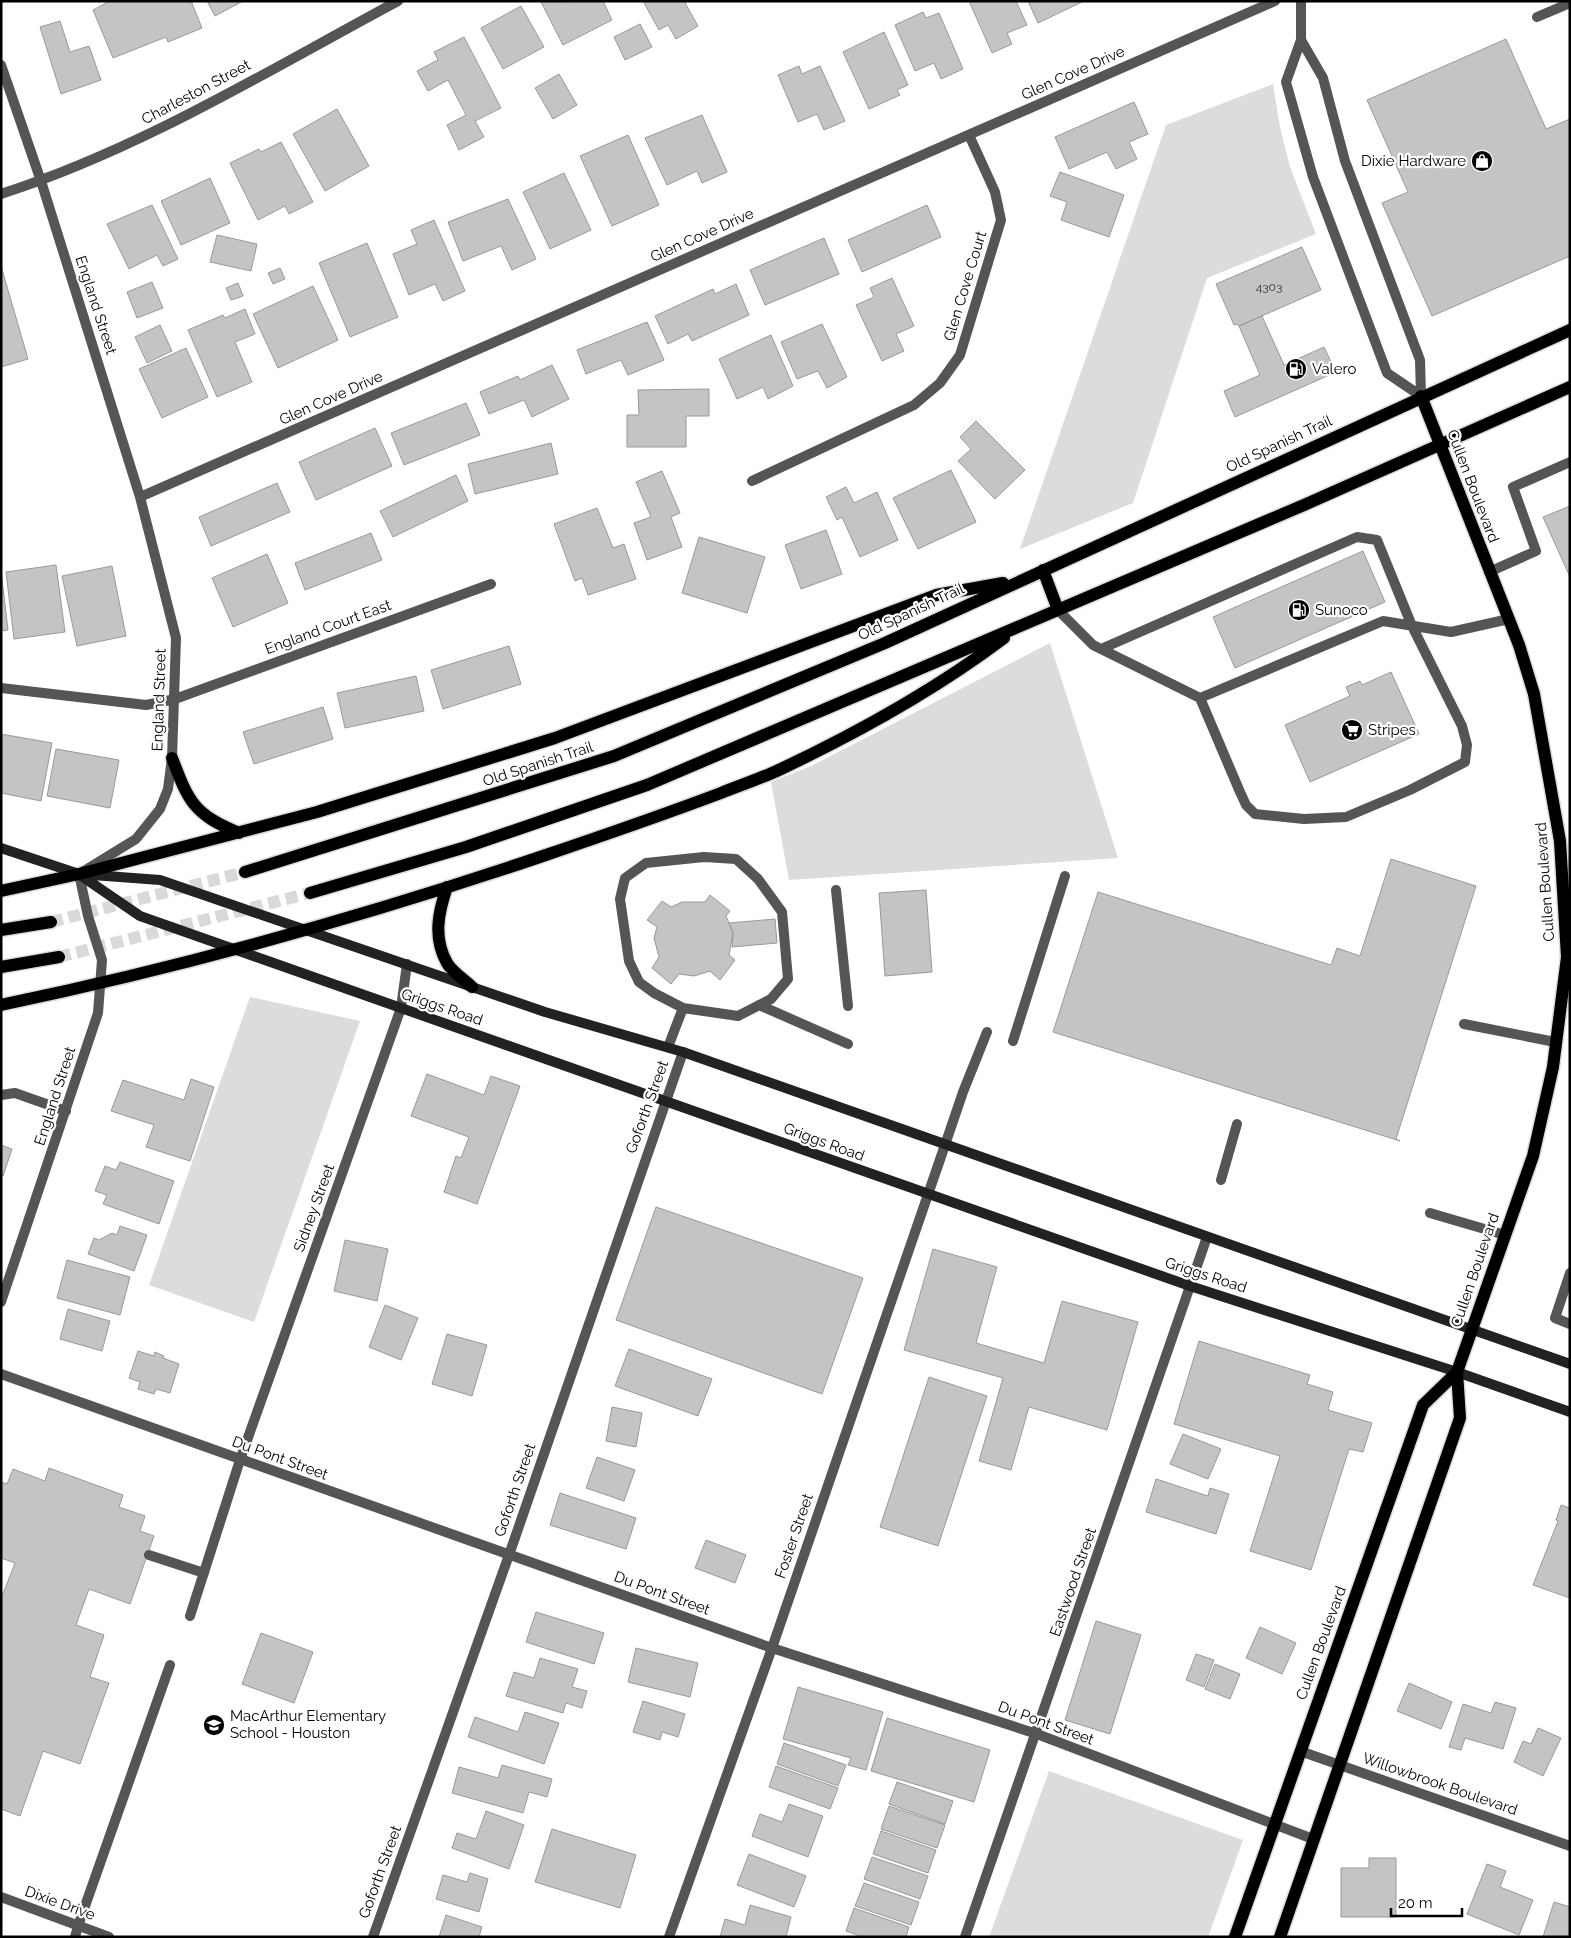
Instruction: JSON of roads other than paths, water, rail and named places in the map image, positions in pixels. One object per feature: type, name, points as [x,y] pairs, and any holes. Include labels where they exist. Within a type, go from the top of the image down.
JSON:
[{"type":"main road","name":"Old Spanish Trail","points":[[245,872],[614,756],[884,643],[1421,396],[1570,330]]},
{"type":"main road","points":[[310,893],[466,847],[647,785],[1439,446],[1570,387]]},
{"type":"main road","name":"Cullen Boulevard","points":[[1280,1937],[1460,1418],[1457,1372],[1533,1156],[1553,1067],[1568,957],[1560,841],[1546,753],[1534,694],[1509,619],[1439,446],[1421,396]]},
{"type":"main road","points":[[1043,570],[1058,610]]},
{"type":"main road","points":[[1,891],[79,874],[318,812],[555,738],[936,595],[1020,580]]},
{"type":"main road","points":[[1,1005],[101,984],[236,950],[447,888],[661,816],[779,770],[911,702],[964,669],[1020,626]]},
{"type":"main road","points":[[172,758],[184,792],[200,813],[215,823],[239,833]]},
{"type":"main road","name":"Griggs Road","points":[[1,848],[79,874],[160,880],[545,1012],[668,1047],[1570,1364]]},
{"type":"main road","name":"Griggs Road","points":[[79,874],[140,916],[1190,1286],[1457,1372],[1570,1412]]},
{"type":"main road","points":[[447,888],[439,910],[439,942],[447,964],[472,988]]},
{"type":"main road","points":[[1,930],[51,922]]},
{"type":"main road","points":[[1,968],[59,957]]},
{"type":"main road","name":"Cullen Boulevard","points":[[1235,1937],[1423,1405],[1457,1372]]},
{"type":"street","name":"Charleston Street","points":[[1,194],[41,181],[144,137],[398,1]]},
{"type":"street","name":"Glen Cove Drive","points":[[140,497],[1275,1]]},
{"type":"street","points":[[1301,1],[1301,40],[1286,82],[1313,177],[1388,373],[1421,396]]},
{"type":"street","points":[[1537,17],[1570,3]]},
{"type":"street","name":"Cullen Boulevard","points":[[1301,40],[1323,78],[1344,161],[1420,360],[1421,396]]},
{"type":"street","name":"England Street","points":[[1,65],[41,181],[140,497],[176,638],[172,758],[168,790],[160,809],[136,840],[79,874],[88,916],[102,960],[98,1013],[1,1302]]},
{"type":"street","name":"Glen Cove Court","points":[[752,481],[914,405],[940,383],[960,355],[1001,220],[995,192],[969,135]]},
{"type":"street","points":[[1489,572],[1536,551],[1513,487],[1570,462]]},
{"type":"street","points":[[1058,610],[1083,636],[1101,649],[1200,698],[1246,805],[1255,814],[1304,819],[1346,817],[1410,790],[1465,762],[1468,745],[1462,726],[1412,626],[1377,540],[1357,537],[1101,649]]},
{"type":"street","name":"England Court East","points":[[1,688],[146,705],[175,699],[491,584]]},
{"type":"street","points":[[1200,698],[1383,621],[1451,632],[1509,619]]},
{"type":"street","points":[[704,856],[736,859],[758,879],[782,912],[788,979],[771,999],[738,1016],[683,1008],[654,993],[639,982],[629,961],[620,899],[625,878],[646,863],[704,856]]},
{"type":"street","points":[[1013,1041],[1065,876]]},
{"type":"street","points":[[836,890],[848,1006]]},
{"type":"street","name":"Sidney Street","points":[[190,1616],[240,1460],[401,1008],[407,964]]},
{"type":"street","points":[[759,1005],[848,1044]]},
{"type":"street","points":[[668,1047],[683,1008]]},
{"type":"street","points":[[1464,1024],[1555,1042]]},
{"type":"street","name":"Foster Street","points":[[669,1937],[772,1648],[963,1092],[987,1032]]},
{"type":"street","name":"Goforth Street","points":[[373,1937],[509,1555],[683,1052]]},
{"type":"street","points":[[1,1095],[15,1093],[66,1111]]},
{"type":"street","points":[[1221,1180],[1237,1124]]},
{"type":"street","points":[[1430,1213],[1505,1235]]},
{"type":"street","name":"Eastwood Street","points":[[965,1937],[1037,1734],[1207,1237]]},
{"type":"street","points":[[1569,1277],[1555,1318],[1570,1324]]},
{"type":"street","name":"Du Pont Street","points":[[1,1374],[772,1648],[1037,1734],[1313,1839]]},
{"type":"street","points":[[149,1555],[204,1574]]},
{"type":"street","points":[[75,1937],[170,1665]]},
{"type":"street","name":"Willowbrook Boulevard","points":[[1300,1751],[1570,1846]]},
{"type":"street","name":"Dixie Drive","points":[[1,1897],[109,1937]]},
{"type":"tunnel","points":[[51,922],[245,872]]},
{"type":"tunnel","points":[[59,957],[310,893]]},
{"type":"place","name":"Dixie Hardware","points":[[1482,161]]},
{"type":"place","name":"Valero","points":[[1296,369]]},
{"type":"place","name":"Sunoco","points":[[1299,610]]},
{"type":"place","name":"Stripes","points":[[1352,730]]},
{"type":"place","name":"MacArthur Elementary School - Houston","points":[[214,1725]]}]
